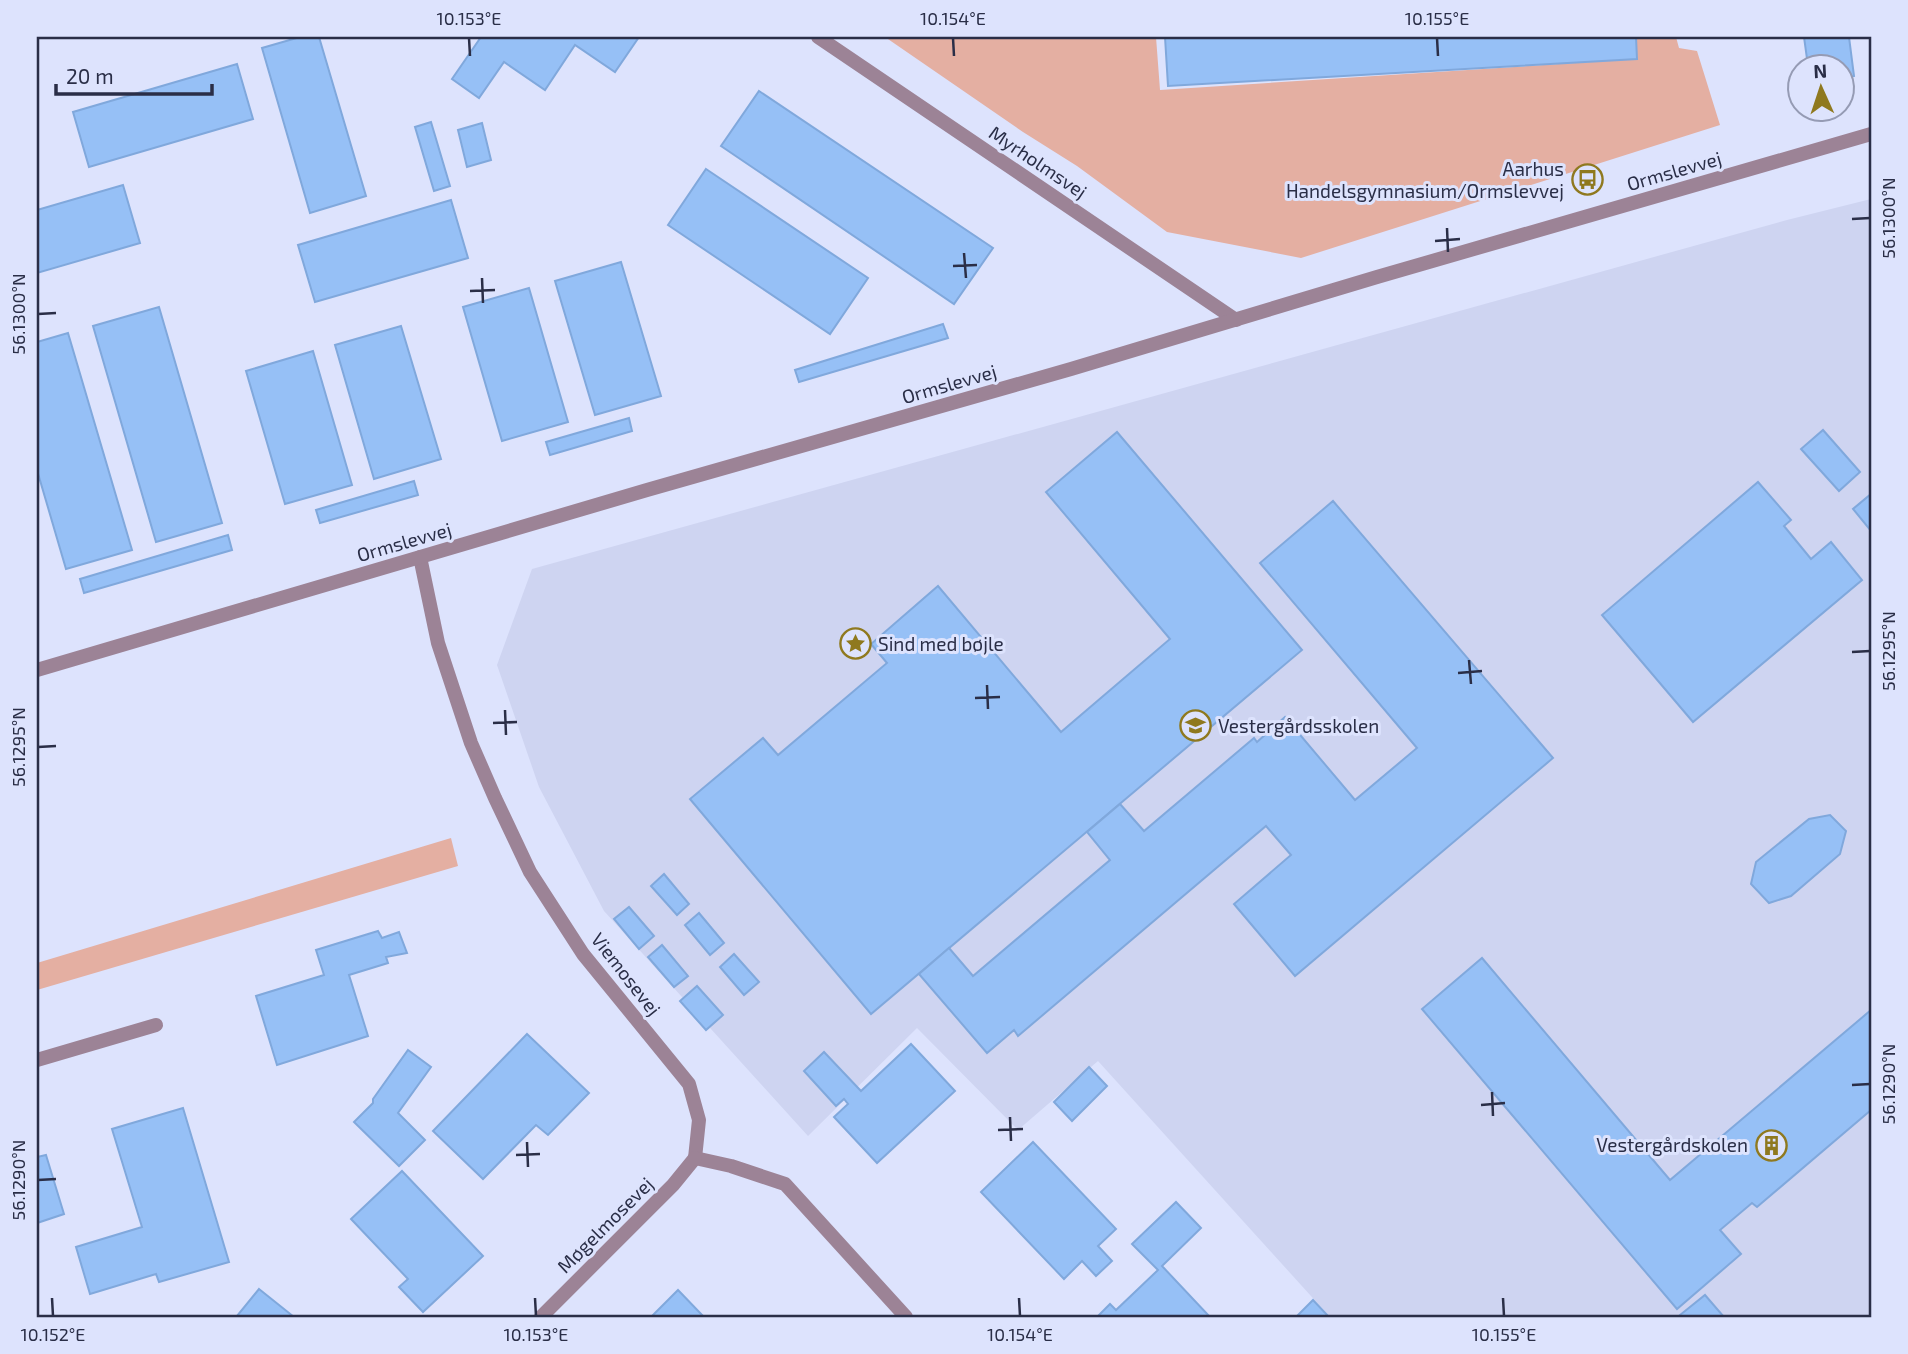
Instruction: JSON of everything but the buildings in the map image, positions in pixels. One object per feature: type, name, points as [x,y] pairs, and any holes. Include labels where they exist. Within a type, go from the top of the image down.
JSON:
[{"type":"street","name":"Myrholmsvej","points":[[818,37],[1236,320]]},
{"type":"street","name":"Ormslevvej","points":[[37,670],[1871,134]]},
{"type":"street","name":"Viemosevej","points":[[420,557],[438,643],[471,743],[495,797],[530,872],[583,954],[689,1084],[699,1120],[695,1158]]},
{"type":"street","points":[[37,1060],[156,1025]]},
{"type":"street","name":"Møgelmosevej","points":[[541,1317],[673,1185],[695,1158]]},
{"type":"street","points":[[695,1158],[731,1166],[785,1184],[906,1317]]},
{"type":"shaded area","points":[[885,37],[1156,37],[1160,90],[1636,59],[1636,37],[1676,37],[1679,48],[1697,51],[1720,125],[1301,258],[1167,232],[1077,166]]},
{"type":"shaded area","name":"Vestergårdsskolen","points":[[1871,199],[1871,1317],[1330,1317],[1098,1061],[1018,1130],[917,1028],[808,1136],[604,911],[539,787],[497,665],[532,569],[1787,220]]},
{"type":"shaded area","points":[[451,838],[458,866],[37,990],[37,963]]},
{"type":"place","name":"Aarhus Handelsgymnasium/Ormslevvej","points":[[1587,180]]},
{"type":"place","name":"Sind med bøjle","points":[[855,644]]},
{"type":"place","name":"Vestergårdsskolen","points":[[1195,726]]},
{"type":"place","name":"Vestergårdskolen","points":[[1771,1145]]}]
